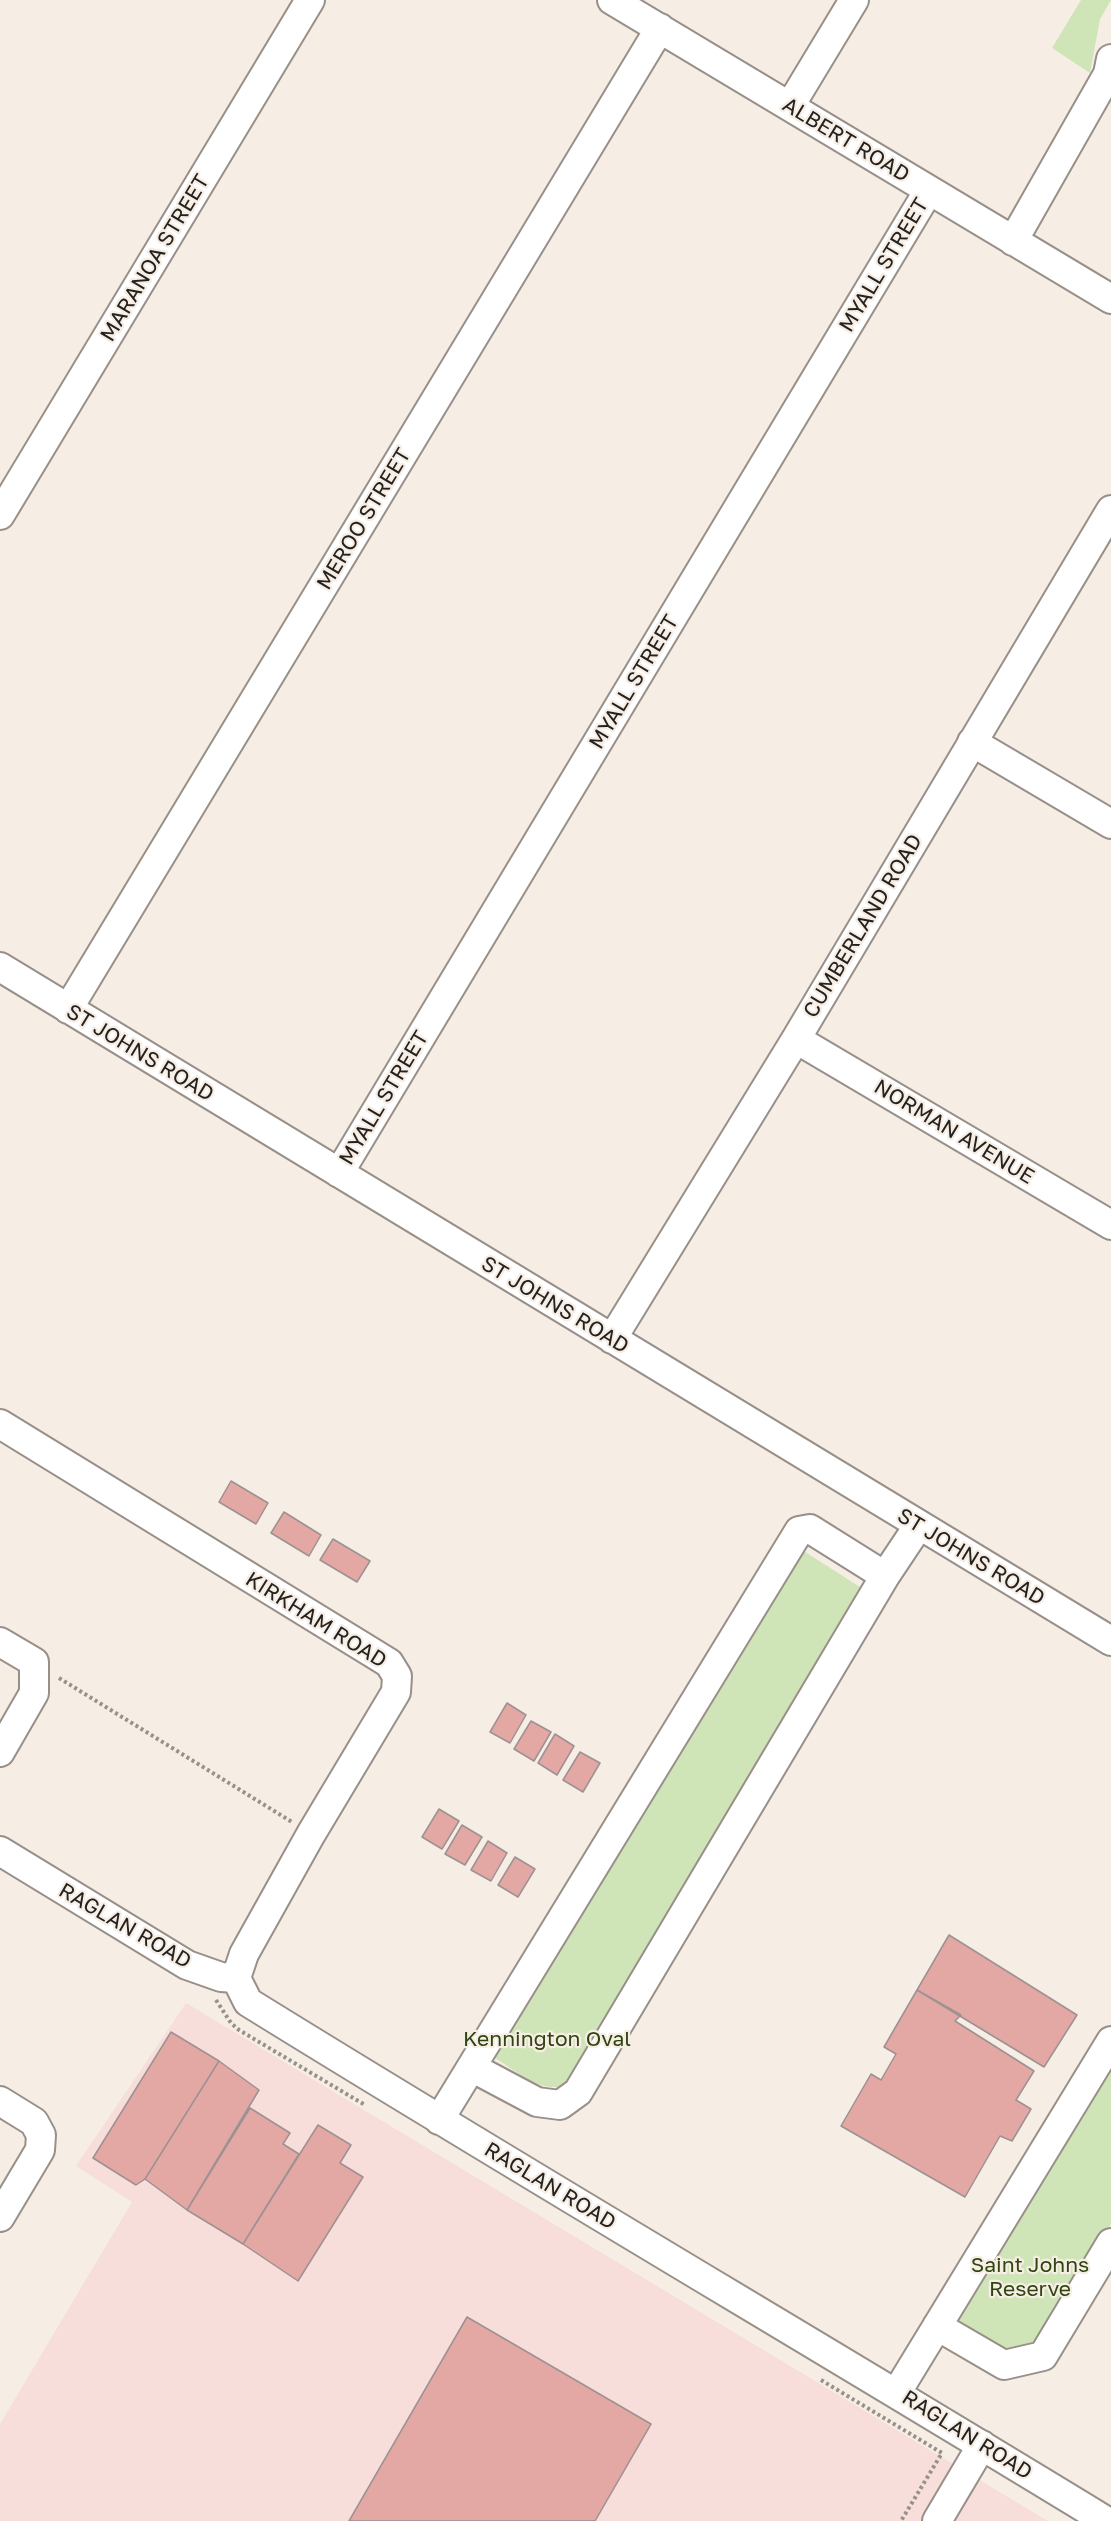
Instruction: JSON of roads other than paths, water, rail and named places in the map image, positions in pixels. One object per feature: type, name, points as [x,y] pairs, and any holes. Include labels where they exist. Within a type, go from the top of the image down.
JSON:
[{"type":"street","name":"MARANOA STREET","points":[[0,515],[310,0]]},
{"type":"street","name":"ALBERT ROAD","points":[[612,0],[1111,299]]},
{"type":"street","points":[[790,106],[854,0]]},
{"type":"street","name":"MEROO STREET","points":[[68,1009],[660,28]]},
{"type":"street","points":[[1013,242],[1108,74],[1111,59]]},
{"type":"street","name":"MYALL STREET","points":[[339,1173],[929,190]]},
{"type":"street","name":"CUMBERLAND ROAD","points":[[612,1339],[796,1039],[1111,510]]},
{"type":"street","points":[[972,742],[1111,824]]},
{"type":"street","name":"ST JOHNS ROAD","points":[[0,967],[1111,1641]]},
{"type":"street","name":"NORMAN AVENUE","points":[[796,1039],[1111,1225]]},
{"type":"street","name":"KIRKHAM ROAD","points":[[0,1424],[389,1663],[397,1676],[396,1692],[311,1834],[244,1954],[236,1978]]},
{"type":"street","points":[[473,2068],[537,2102],[560,2105],[578,2092],[885,1576],[919,1525]]},
{"type":"street","points":[[439,2120],[473,2068],[799,1531],[810,1529],[885,1576]]},
{"type":"street","points":[[0,1642],[34,1662],[34,1693],[0,1752]]},
{"type":"street","name":"RAGLAN ROAD","points":[[0,1851],[187,1965],[221,1977],[236,1978],[248,2002],[439,2120],[897,2392],[1106,2521]]},
{"type":"street","points":[[897,2392],[1111,2041]]},
{"type":"street","points":[[0,2101],[34,2122],[41,2135],[40,2150],[0,2217]]},
{"type":"street","points":[[937,2326],[1004,2365],[1043,2356],[1111,2244]]},
{"type":"street","points":[[937,2521],[981,2445]]},
{"type":"park label","name":"Kennington Oval","points":[[547,2039]]},
{"type":"park label","name":"Saint Johns Reserve","points":[[1030,2277]]}]
